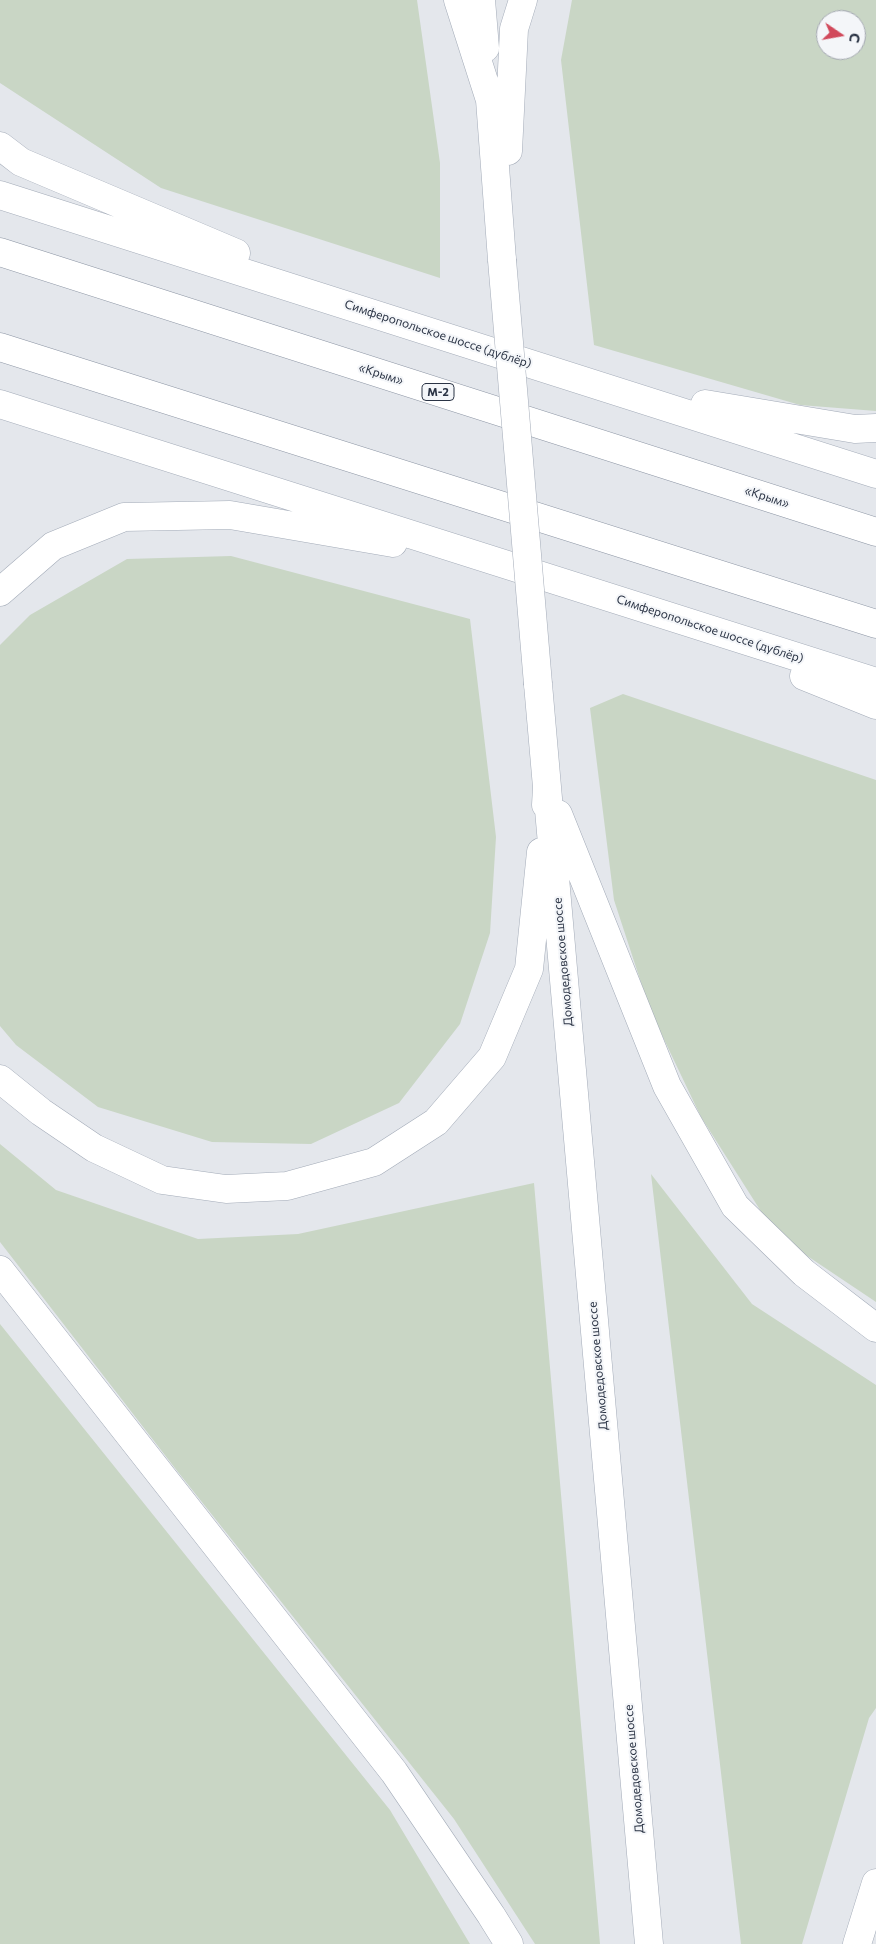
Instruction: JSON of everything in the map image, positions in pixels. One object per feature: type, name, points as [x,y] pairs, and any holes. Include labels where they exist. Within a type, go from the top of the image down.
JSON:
[{"type":"main road","points":[[458,0],[490,100]]},
{"type":"main road","points":[[0,1079],[41,1112],[94,1148],[162,1180],[226,1189],[287,1186],[374,1162],[436,1122],[492,1057],[529,968],[547,787],[481,0]]},
{"type":"main road","points":[[502,260],[514,29],[523,0]]},
{"type":"main road","points":[[0,146],[21,162],[389,318]]},
{"type":"main road","name":"Симферопольское шоссе (дублёр)","points":[[0,195],[876,474]]},
{"type":"main road","name":"«Крым»","points":[[0,252],[876,532]]},
{"type":"main road","points":[[0,347],[876,624]]},
{"type":"main road","points":[[589,383],[855,429],[876,428]]},
{"type":"main road","name":"Симферопольское шоссе (дублёр)","points":[[0,404],[876,682]]},
{"type":"main road","points":[[0,592],[53,546],[124,517],[230,515],[496,561]]},
{"type":"main road","points":[[616,599],[876,705]]},
{"type":"main road","points":[[547,787],[667,1086],[735,1206],[804,1273],[876,1328]]},
{"type":"main road","name":"Домодедовское шоссе","points":[[547,787],[649,1944]]},
{"type":"main road","points":[[0,1270],[394,1772],[492,1915],[509,1944]]},
{"type":"main road","points":[[857,1944],[876,1883]]},
{"type":"green space","points":[[0,0],[417,0],[440,163],[440,278],[161,188],[0,83]]},
{"type":"green space","points":[[572,0],[876,0],[876,411],[800,405],[594,345],[561,60]]},
{"type":"green space","points":[[231,556],[470,619],[496,837],[490,933],[460,1024],[399,1103],[311,1144],[212,1142],[98,1107],[16,1045],[0,1026],[0,645],[30,615],[127,559]]},
{"type":"green space","points":[[623,694],[876,780],[876,1302],[776,1235],[701,1117],[650,1010],[614,900],[590,708]]},
{"type":"green space","points":[[0,1144],[56,1190],[198,1239],[298,1234],[534,1183],[600,1944],[535,1944],[454,1819],[178,1472],[0,1242]]},
{"type":"green space","points":[[651,1174],[752,1304],[876,1385],[876,1708],[869,1718],[802,1944],[741,1944]]},
{"type":"green space","points":[[0,1324],[390,1810],[470,1944],[0,1944]]}]
